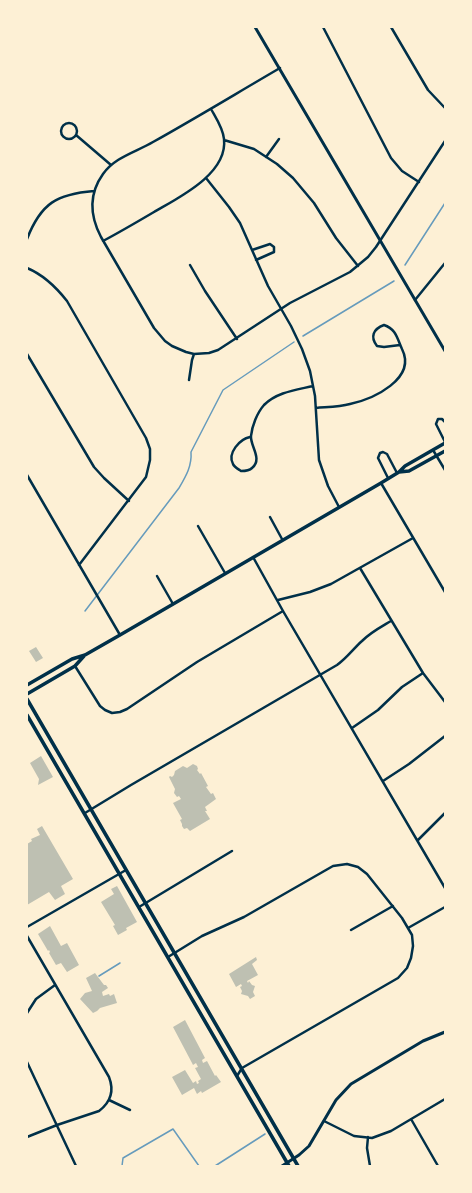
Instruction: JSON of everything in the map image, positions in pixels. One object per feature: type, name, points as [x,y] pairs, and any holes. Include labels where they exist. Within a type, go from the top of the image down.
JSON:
[{"type":"main road","points":[[398,473],[405,466],[445,443]]},
{"type":"main road","points":[[27,685],[72,659],[85,655],[120,635],[388,478],[398,473],[409,471],[445,451]]},
{"type":"main road","points":[[27,694],[75,666],[85,655]]},
{"type":"main road","points":[[27,699],[298,1166]]},
{"type":"main road","points":[[27,715],[288,1164]]},
{"type":"main road","points":[[254,1105],[261,1101]]},
{"type":"street","points":[[255,27],[445,351]]},
{"type":"street","points":[[323,27],[391,158],[402,171],[419,182]]},
{"type":"street","points":[[391,27],[428,90],[445,108]]},
{"type":"street","points":[[280,68],[211,109],[111,165],[99,180],[94,191],[92,205],[95,226],[158,334],[172,346],[194,354],[209,353],[218,350],[281,309],[312,291],[340,278],[358,266],[368,257],[380,241],[445,141]]},
{"type":"street","points":[[103,241],[184,195],[206,178],[220,160],[224,140],[221,128],[211,109]]},
{"type":"street","points":[[76,135],[69,139],[64,138],[60,131],[62,126],[67,122],[72,123],[76,127],[76,135],[111,165]]},
{"type":"street","points":[[266,157],[279,139]]},
{"type":"street","points":[[224,140],[243,145],[281,167],[304,189],[336,238],[358,266]]},
{"type":"street","points":[[206,178],[240,223],[268,286],[300,345],[310,371],[313,386],[316,408],[319,460],[328,486],[339,507]]},
{"type":"street","points":[[27,239],[37,218],[51,203],[69,194],[94,191]]},
{"type":"street","points":[[252,250],[270,244],[274,247],[274,252],[256,260]]},
{"type":"street","points":[[415,300],[445,263]]},
{"type":"street","points":[[190,265],[205,291],[237,339]]},
{"type":"street","points":[[27,268],[41,275],[50,282],[67,301],[146,438],[150,449],[150,465],[143,483],[79,565]]},
{"type":"street","points":[[316,408],[349,405],[374,396],[390,386],[399,376],[404,367],[405,356],[394,331],[384,325],[374,331],[374,342],[377,346],[384,347],[400,345]]},
{"type":"street","points":[[27,354],[94,467],[129,501]]},
{"type":"street","points":[[189,380],[194,354]]},
{"type":"street","points":[[250,437],[246,438],[233,451],[233,464],[240,471],[251,469],[256,462],[256,456],[250,437],[260,410],[271,400],[291,391],[313,386]]},
{"type":"street","points":[[445,422],[442,419],[438,420],[436,424],[445,443]]},
{"type":"street","points":[[433,450],[445,470]]},
{"type":"street","points":[[388,478],[378,458],[382,452],[386,454],[398,473]]},
{"type":"street","points":[[27,475],[120,635]]},
{"type":"street","points":[[381,483],[445,592]]},
{"type":"street","points":[[270,517],[282,539]]},
{"type":"street","points":[[198,526],[225,573]]},
{"type":"street","points":[[278,600],[320,588],[340,580],[413,538]]},
{"type":"street","points":[[253,557],[445,888]]},
{"type":"street","points":[[360,568],[423,673],[445,702]]},
{"type":"street","points":[[157,576],[173,604]]},
{"type":"street","points":[[75,666],[100,706],[112,713],[120,712],[158,689],[197,662],[283,611]]},
{"type":"street","points":[[85,813],[321,675],[343,661],[370,634],[391,621]]},
{"type":"street","points":[[352,728],[378,710],[402,687],[423,673]]},
{"type":"street","points":[[383,781],[409,764],[445,736]]},
{"type":"street","points":[[418,840],[445,813]]},
{"type":"street","points":[[139,907],[232,851]]},
{"type":"street","points":[[168,957],[202,936],[244,917],[320,873],[339,864],[354,865],[363,870],[393,906],[408,928],[412,935],[412,954],[407,968],[398,978],[242,1068],[237,1076]]},
{"type":"street","points":[[27,927],[126,870]]},
{"type":"street","points":[[351,930],[393,906]]},
{"type":"street","points":[[408,928],[445,906]]},
{"type":"street","points":[[27,936],[109,1077],[112,1089],[109,1100],[99,1111],[27,1137]]},
{"type":"street","points":[[27,1013],[36,999],[55,985]]},
{"type":"street","points":[[282,1166],[288,1164],[304,1152],[336,1100],[351,1084],[423,1041],[445,1032]]},
{"type":"street","points":[[27,1062],[76,1166]]},
{"type":"street","points":[[324,1121],[354,1136],[368,1138],[384,1134],[445,1099]]},
{"type":"street","points":[[109,1100],[130,1110]]},
{"type":"street","points":[[411,1119],[438,1166]]},
{"type":"street","points":[[368,1138],[367,1148],[370,1166]]},
{"type":"building","points":[[36,647],[43,658],[36,662],[29,651]]},
{"type":"building","points":[[41,756],[53,777],[38,785],[39,779],[30,763]]},
{"type":"building","points":[[193,764],[197,766],[197,770],[200,774],[201,773],[208,786],[206,787],[211,794],[213,793],[216,799],[205,807],[207,811],[205,811],[210,819],[190,831],[187,828],[184,829],[182,826],[180,820],[182,819],[173,803],[181,799],[174,793],[175,789],[169,777],[172,777],[175,771],[183,766],[187,768]]},
{"type":"building","points":[[42,826],[73,879],[61,886],[65,894],[55,900],[49,892],[27,905],[27,844],[32,841],[31,839],[40,835],[37,829]]},
{"type":"building","points":[[117,886],[137,922],[126,928],[127,930],[118,935],[113,926],[115,925],[101,902],[114,894],[111,889]]},
{"type":"building","points":[[50,926],[61,946],[67,943],[79,965],[67,972],[61,963],[56,965],[49,953],[49,950],[48,951],[38,934]]},
{"type":"building","points":[[256,957],[257,960],[252,964],[258,975],[247,981],[255,986],[253,992],[255,996],[250,999],[248,996],[241,994],[241,984],[236,987],[229,974]]},
{"type":"building","points":[[95,973],[108,988],[102,992],[103,996],[109,994],[110,996],[114,994],[117,1003],[100,1008],[93,1013],[80,999],[85,993],[92,991],[86,978]]},
{"type":"building","points":[[185,1020],[205,1058],[202,1060],[203,1063],[207,1061],[215,1076],[216,1075],[221,1082],[202,1093],[201,1091],[197,1094],[194,1088],[182,1095],[172,1077],[185,1070],[193,1083],[196,1081],[197,1084],[199,1083],[198,1081],[201,1079],[195,1068],[198,1067],[196,1063],[193,1065],[173,1027]]},
{"type":"waterway","points":[[405,265],[445,203]]},
{"type":"waterway","points":[[303,336],[394,281]]},
{"type":"waterway","points":[[85,611],[179,488],[186,475],[191,452],[223,390],[294,342]]},
{"type":"waterway","points":[[99,976],[120,963]]},
{"type":"waterway","points":[[122,1166],[123,1158],[173,1129],[199,1166]]},
{"type":"waterway","points":[[215,1166],[265,1134]]}]
